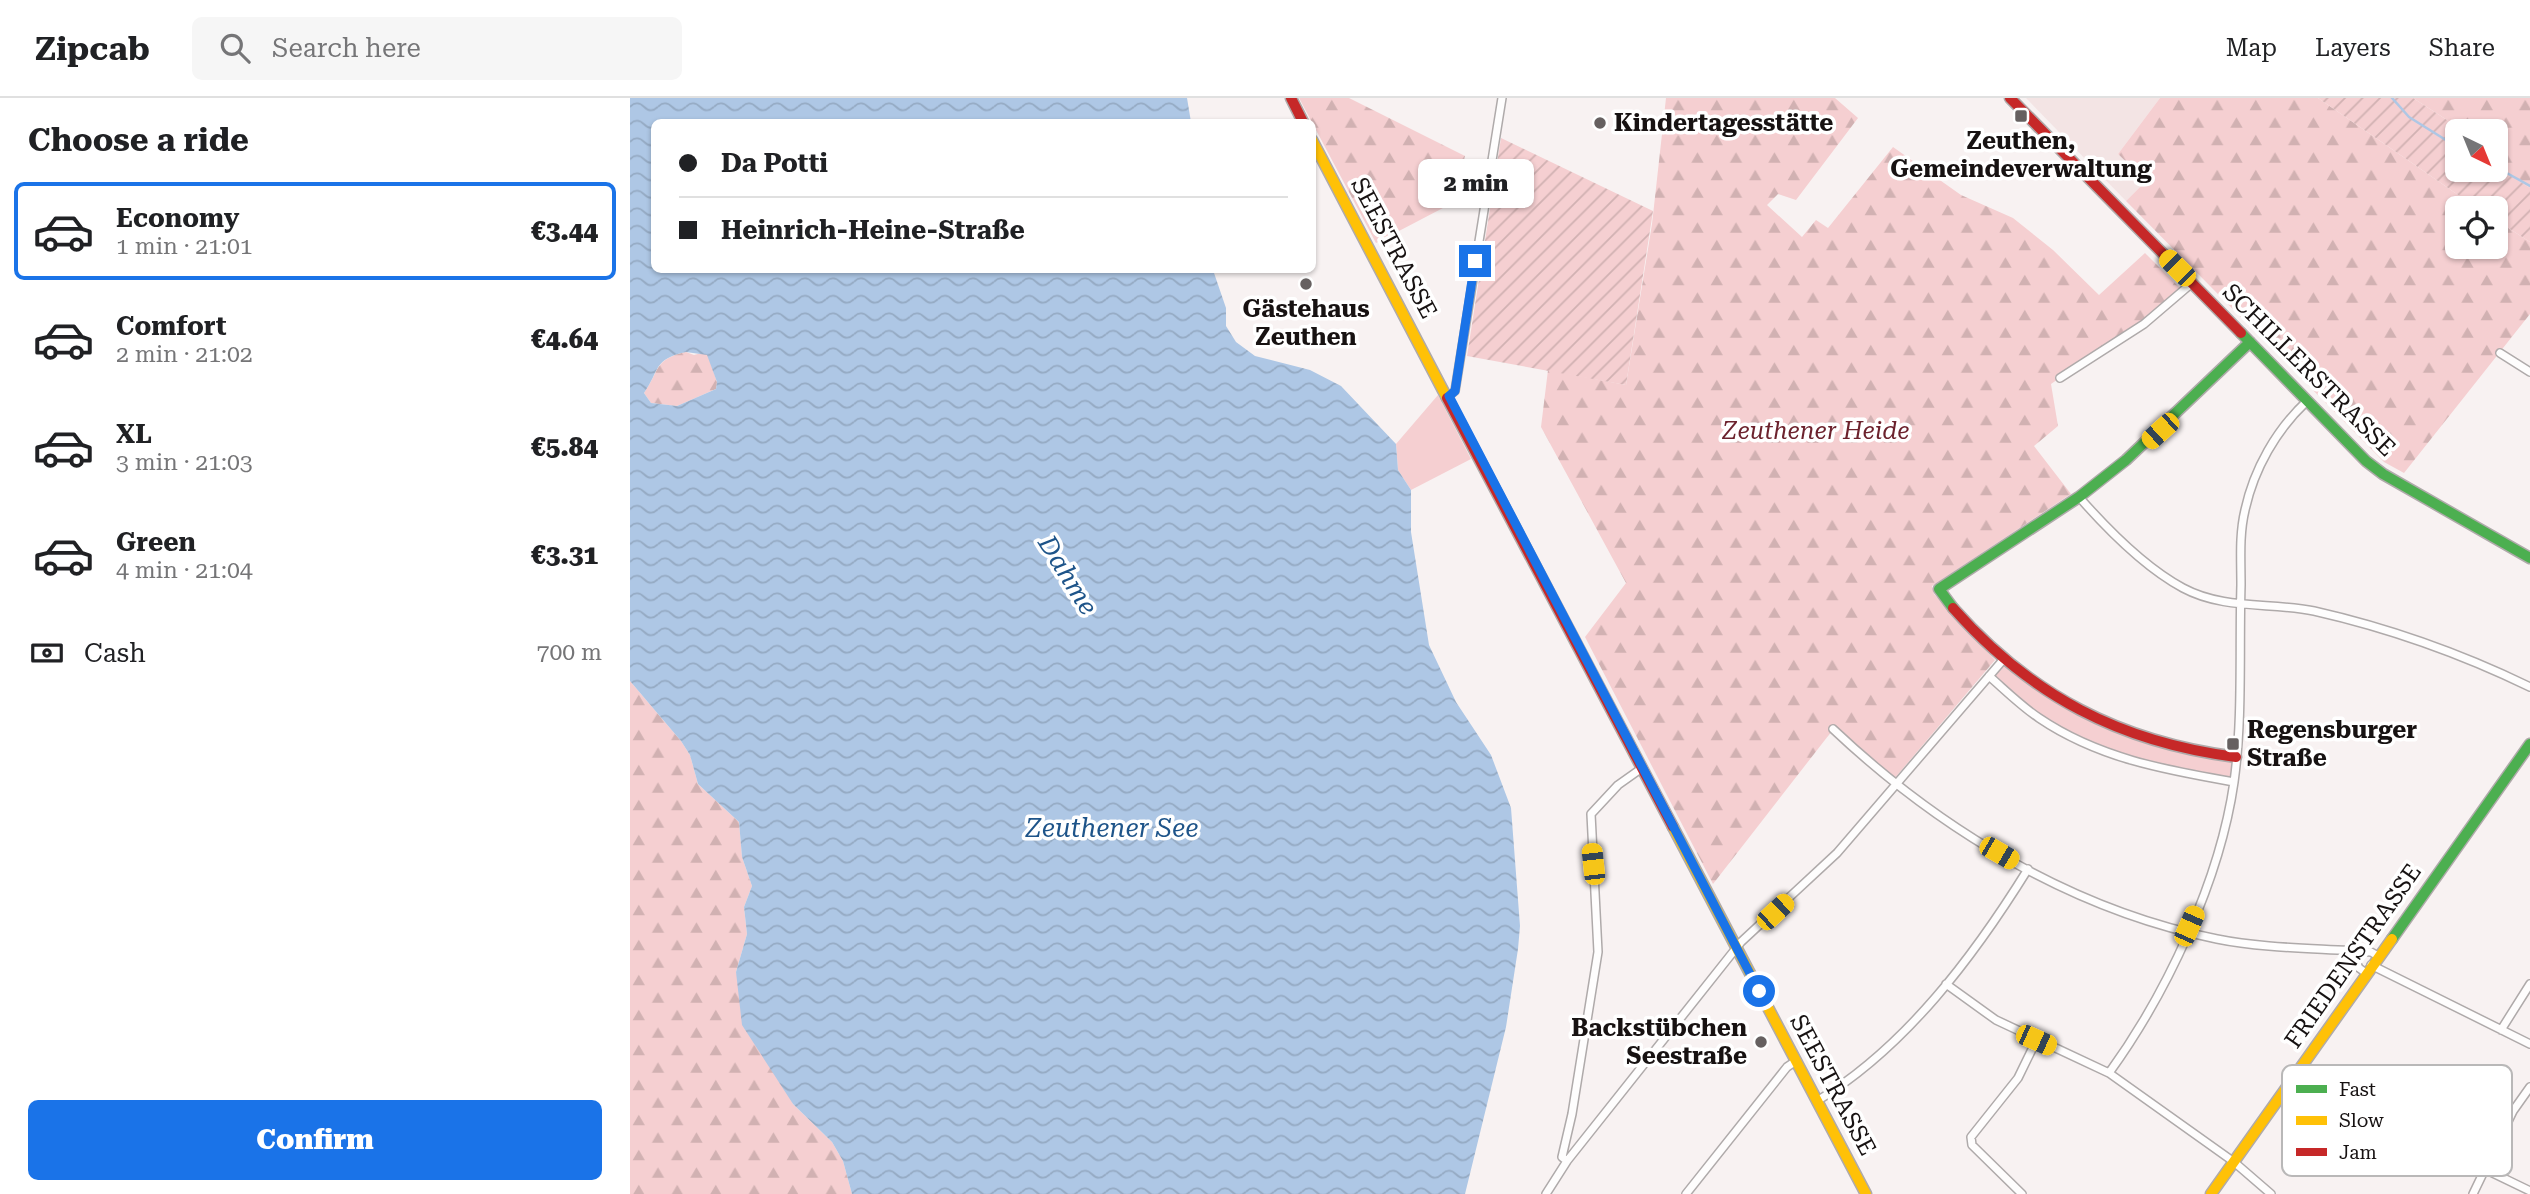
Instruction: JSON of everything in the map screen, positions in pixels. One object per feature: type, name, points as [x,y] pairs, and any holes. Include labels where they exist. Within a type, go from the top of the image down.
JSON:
[{"type":"street","points":[[1291,98],[1302,119]]},
{"type":"street","points":[[1449,396],[1455,391],[1502,98]]},
{"type":"street","name":"SCHILLERSTRASSE","points":[[2017,100],[2366,461],[2397,482],[2530,558]]},
{"type":"street","name":"SEESTRASSE","points":[[1316,147],[1449,396],[1866,1194]]},
{"type":"street","points":[[2060,378],[2147,321],[2192,283]]},
{"type":"street","points":[[2236,757],[2171,746],[2099,722],[2068,706],[2003,660],[1939,589],[2079,497],[2160,431],[2250,342]]},
{"type":"street","points":[[2500,353],[2530,372]]},
{"type":"street","points":[[2109,1073],[2144,1020],[2186,932],[2213,861],[2234,782],[2242,530],[2248,500],[2273,443],[2307,401]]},
{"type":"street","points":[[2079,497],[2099,520],[2164,576],[2207,598],[2240,605],[2313,611],[2396,631],[2530,687]]},
{"type":"street","points":[[1546,1194],[1567,1161],[1737,947],[1837,853],[2003,660]]},
{"type":"street","points":[[1989,676],[2038,718],[2088,745],[2139,764],[2234,782]]},
{"type":"street","points":[[1833,729],[1896,784],[1947,822],[2028,869],[2098,903],[2186,932],[2221,940],[2371,951],[2371,964]]},
{"type":"street","name":"FRIEDENSTRASSE","points":[[2302,1065],[2371,964],[2530,744]]},
{"type":"street","points":[[1567,1161],[1562,1157],[1572,1114],[1598,952],[1591,814],[1618,785],[1642,768]]},
{"type":"street","points":[[1817,1101],[1900,1034],[1946,984],[1994,922],[2028,869]]},
{"type":"street","points":[[2350,950],[2359,968],[2371,964],[2530,1044]]},
{"type":"street","points":[[1946,984],[1996,1020],[2109,1073],[2234,1162],[2271,1194]]},
{"type":"street","points":[[2501,1030],[2530,984]]},
{"type":"street","points":[[2022,1194],[1972,1145],[1971,1137],[2018,1078],[2036,1040]]},
{"type":"street","points":[[1686,1194],[1787,1067],[1796,1061]]},
{"type":"street","points":[[2512,1113],[2530,1087]]},
{"type":"street","name":"FRIEDENSTRASSE","points":[[2211,1194],[2282,1094]]},
{"type":"street","points":[[2473,1194],[2481,1176]]},
{"type":"street","points":[[2497,1176],[2530,1191]]},
{"type":"shaded area","points":[[2026,98],[2160,98],[2118,154],[2146,181],[2126,201]]},
{"type":"green space","points":[[1299,98],[1349,98],[1465,156],[1460,177],[1464,197],[1376,243],[1316,130],[1316,119],[1310,119]]},
{"type":"green space","name":"Zeuthener Heide","points":[[1666,98],[1835,98],[1858,118],[1796,200],[1778,194],[1767,205],[1802,237],[1816,220],[1828,228],[1893,147],[1961,195],[2013,218],[2053,250],[2099,295],[2145,253],[2180,288],[2149,316],[2051,384],[2058,426],[2034,446],[2071,494],[1932,586],[1934,594],[1995,660],[1894,779],[1835,727],[1713,884],[1585,637],[1626,583],[1541,427],[1548,370],[1626,385],[1652,224]]},
{"type":"green space","points":[[2160,98],[2318,98],[2460,196],[2445,196],[2445,259],[2508,259],[2508,228],[2530,242],[2530,314],[2404,473],[2384,462],[2126,201],[2146,181],[2118,154]]},
{"type":"green space","points":[[2318,98],[2413,98],[2445,119],[2445,182],[2508,182],[2508,174],[2530,188],[2530,242],[2508,228],[2508,196],[2460,196]]},
{"type":"green space","points":[[2413,98],[2530,98],[2530,188],[2508,174],[2508,119],[2445,119]]},
{"type":"green space","points":[[1501,138],[1653,211],[1626,385],[1467,356]]},
{"type":"green space","points":[[686,352],[694,355],[705,352],[708,355],[717,382],[716,389],[677,406],[651,403],[644,393],[659,366],[668,358]]},
{"type":"green space","points":[[1438,395],[1471,459],[1411,490],[1398,470],[1396,444]]},
{"type":"green space","points":[[2004,666],[2050,699],[2164,747],[2232,761],[2230,778],[2156,764],[2085,740],[2040,715],[1995,676]]},
{"type":"green space","points":[[630,681],[681,741],[690,755],[698,784],[739,822],[742,857],[752,886],[744,907],[747,934],[736,972],[793,1104],[832,1142],[843,1161],[852,1194],[630,1194]]},
{"type":"water","name":"Zeuthener See","points":[[630,98],[1187,98],[1190,119],[651,119],[651,273],[1214,273],[1226,308],[1226,326],[1236,342],[1255,356],[1310,370],[1341,386],[1396,444],[1398,470],[1411,490],[1411,532],[1429,645],[1456,702],[1491,755],[1511,808],[1520,926],[1518,949],[1506,1027],[1465,1194],[852,1194],[843,1161],[832,1142],[793,1104],[742,1025],[736,972],[747,934],[744,907],[752,886],[742,857],[739,822],[698,784],[690,755],[630,681]],"holes":[[[686,352],[707,355],[717,382],[716,389],[677,406],[651,403],[644,393],[662,362]]]},
{"type":"waterway","points":[[2392,98],[2409,117],[2445,140]]},
{"type":"waterway","points":[[2508,174],[2530,186]]},
{"type":"traffic: fast","points":[[2241,333],[2366,461],[2383,474],[2530,558]]},
{"type":"traffic: fast","points":[[1953,608],[1939,589],[2079,497],[2126,460],[2250,342]]},
{"type":"traffic: fast","points":[[2392,939],[2530,744]]},
{"type":"traffic: slow","points":[[1316,148],[1447,398]]},
{"type":"traffic: slow","points":[[1673,827],[1866,1194]]},
{"type":"traffic: slow","points":[[2303,1065],[2392,939]]},
{"type":"traffic: slow","points":[[2211,1194],[2282,1094]]},
{"type":"traffic: jam","points":[[1291,98],[1302,119]]},
{"type":"traffic: jam","points":[[2010,98],[2241,333]]},
{"type":"traffic: jam","points":[[1447,398],[1673,827]]},
{"type":"traffic: jam","points":[[1953,608],[2014,666],[2046,690],[2080,710],[2154,740],[2236,757]]},
{"type":"place","name":"Zeuthen, Gemeindeverwaltung","points":[[2021,116]]},
{"type":"place","name":"Kindertagesstätte","points":[[1600,123]]},
{"type":"place","name":"Gästehaus Zeuthen","points":[[1306,284]]},
{"type":"place","name":"Regensburger Straße","points":[[2233,744]]},
{"type":"place","name":"Backstübchen Seestraße","points":[[1761,1042]]},
{"type":"route","points":[[1475,261],[1455,391],[1449,396],[1759,991]]},
{"type":"water label","name":"Dahme","points":[[1068,575]]}]
